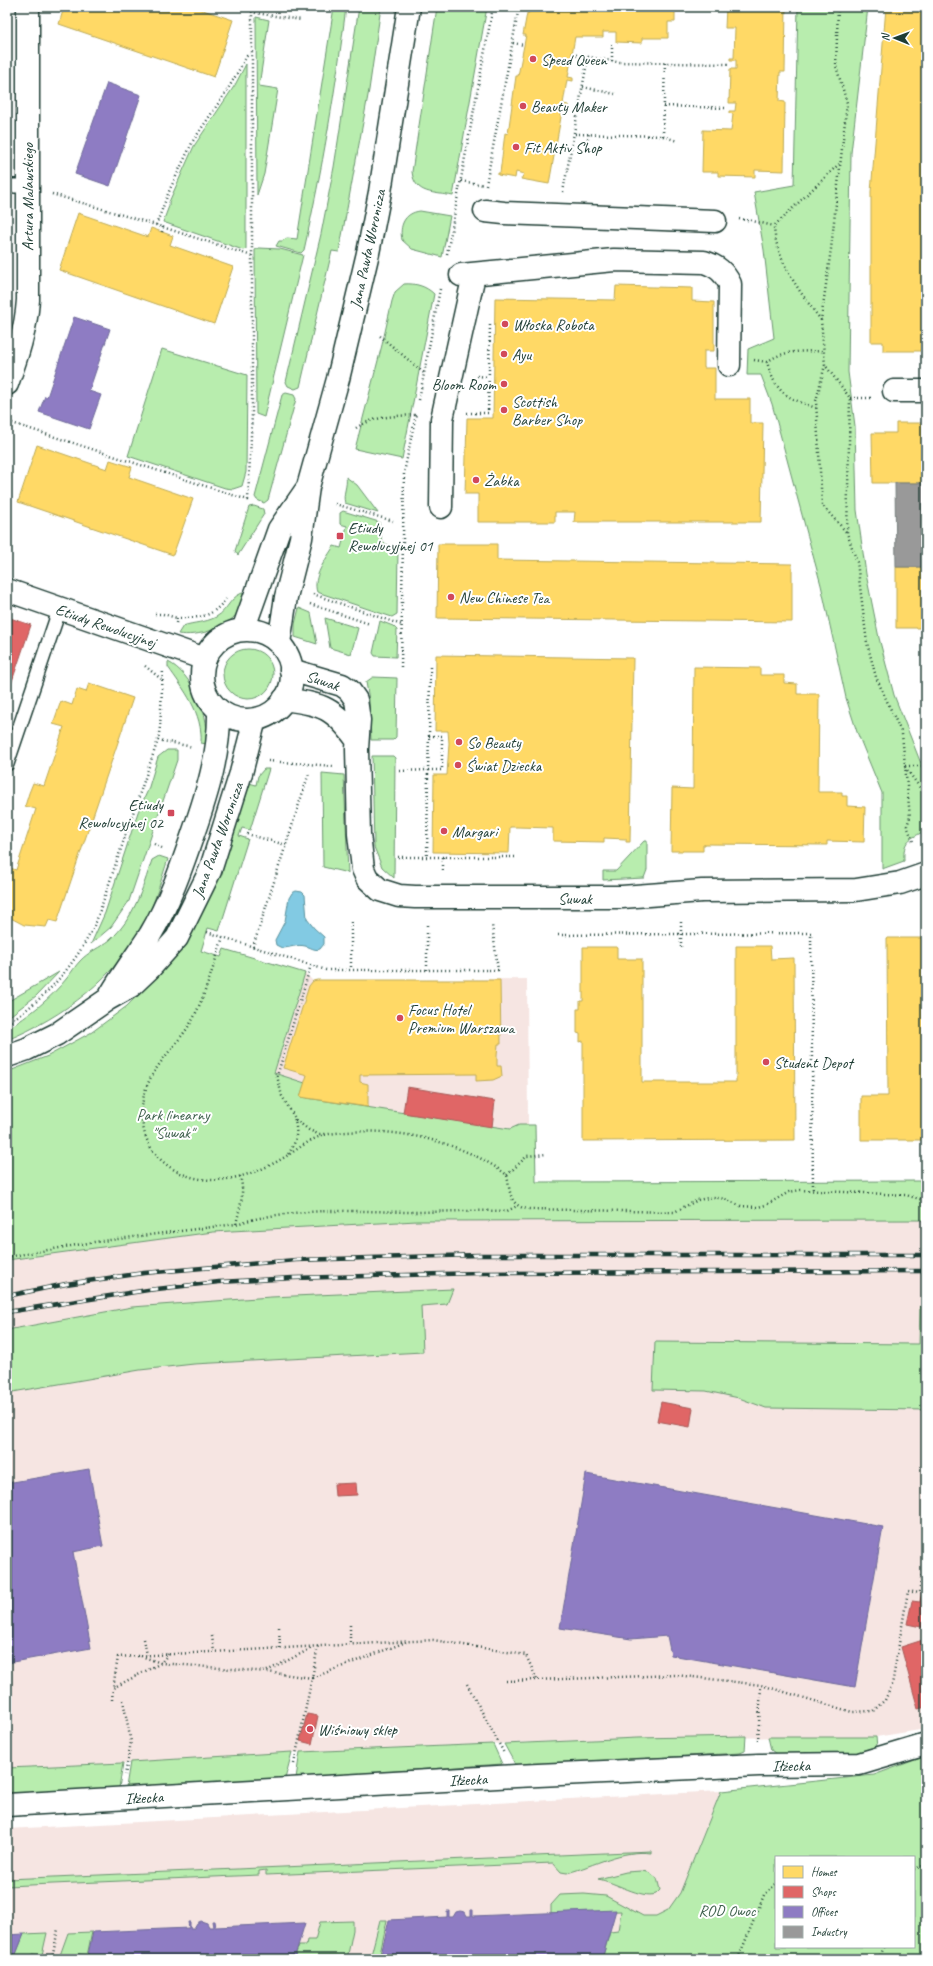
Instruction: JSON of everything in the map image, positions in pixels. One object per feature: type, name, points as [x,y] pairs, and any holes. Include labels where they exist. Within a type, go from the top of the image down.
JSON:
[{"type":"street","name":"Artura Malawskiego","points":[[7,384],[27,320],[28,7]]},
{"type":"street","name":"Jana Pawła Woronicza","points":[[279,644],[286,597],[301,538],[308,487],[338,379],[368,253],[381,184],[409,7]]},
{"type":"street","points":[[485,211],[504,214],[715,221]]},
{"type":"street","points":[[441,507],[442,419],[468,275],[614,260],[704,262],[712,265],[726,275],[730,284],[738,362]]},
{"type":"street","points":[[885,395],[926,391]]},
{"type":"street","name":"Jana Pawła Woronicza","points":[[243,630],[279,529],[308,487]]},
{"type":"street","name":"Etiudy Rewolucyjnej","points":[[7,590],[205,659]]},
{"type":"street","points":[[243,630],[256,631],[268,636],[279,644],[287,656],[291,670],[291,684],[284,699],[278,707],[267,715],[255,719],[236,718],[219,710],[211,702],[204,687],[202,670],[205,659],[211,648],[220,639],[231,633],[243,630]]},
{"type":"street","name":"Suwak","points":[[291,670],[336,683],[349,690],[356,700],[359,713],[357,740],[359,834],[363,869],[367,878],[380,890],[399,896],[588,898],[702,891],[856,890],[900,883],[926,874]]},
{"type":"street","name":"Suwak","points":[[284,699],[308,702],[332,712],[340,718],[357,740]]},
{"type":"street","name":"Jana Pawła Woronicza","points":[[108,999],[150,934],[183,866],[213,767],[219,730],[219,710]]},
{"type":"street","name":"Jana Pawła Woronicza","points":[[7,1056],[28,1049],[57,1034],[108,999],[131,986],[151,967],[177,938],[195,905],[210,871],[241,773],[255,719]]},
{"type":"street","name":"Iłżecka","points":[[7,1805],[516,1776],[759,1765],[859,1764],[926,1744]]},
{"type":"lane","points":[[7,764],[60,608]]},
{"type":"path","points":[[240,7],[252,11],[301,20]]},
{"type":"path","points":[[12,423],[248,500],[252,414],[252,7]]},
{"type":"path","points":[[447,256],[493,7]]},
{"type":"path","points":[[486,185],[519,7]]},
{"type":"path","points":[[838,7],[836,66],[847,103],[831,249],[821,320],[825,364],[816,401],[816,408],[822,504],[847,533],[858,562],[867,644],[876,677],[902,734],[910,817],[907,826],[913,841]]},
{"type":"path","points":[[612,42],[612,61]]},
{"type":"path","points":[[513,43],[524,45]]},
{"type":"path","points":[[572,54],[612,61],[728,64]]},
{"type":"path","points":[[156,225],[170,189],[193,141],[228,89],[247,56],[251,55]]},
{"type":"path","points":[[557,196],[562,193],[565,187],[588,56]]},
{"type":"path","points":[[663,136],[665,62]]},
{"type":"path","points":[[583,88],[615,94]]},
{"type":"path","points":[[664,106],[727,108]]},
{"type":"path","points":[[575,134],[663,136],[677,142]]},
{"type":"path","points":[[586,147],[589,134]]},
{"type":"path","points":[[821,320],[798,291],[774,240],[774,226],[840,164]]},
{"type":"path","points":[[27,188],[163,227],[252,256]]},
{"type":"path","points":[[715,221],[736,219],[753,220],[774,226]]},
{"type":"path","points":[[162,232],[163,227]]},
{"type":"path","points":[[419,401],[441,287]]},
{"type":"path","points":[[380,336],[424,373]]},
{"type":"path","points":[[738,362],[767,362],[776,355],[790,352],[824,351]]},
{"type":"path","points":[[767,362],[772,378],[780,390],[795,400],[816,408]]},
{"type":"path","points":[[825,364],[850,398],[847,533]]},
{"type":"path","points":[[850,398],[885,395]]},
{"type":"path","points":[[401,667],[404,474],[417,408]]},
{"type":"path","points":[[356,428],[367,421],[381,418],[416,415]]},
{"type":"path","points":[[335,504],[393,521]]},
{"type":"path","points":[[310,590],[313,594],[402,625]]},
{"type":"path","points":[[175,625],[177,618],[195,618],[212,614],[230,594]]},
{"type":"path","points":[[307,604],[370,624]]},
{"type":"path","points":[[427,856],[430,667]]},
{"type":"path","points":[[7,1023],[49,991],[69,966],[89,936],[104,900],[158,740],[160,728],[161,683]]},
{"type":"path","points":[[400,771],[442,770],[442,736],[429,736]]},
{"type":"path","points":[[158,740],[196,748]]},
{"type":"path","points":[[266,761],[358,768]]},
{"type":"path","points":[[904,766],[926,766]]},
{"type":"path","points":[[904,766],[926,796]]},
{"type":"path","points":[[253,947],[309,773]]},
{"type":"path","points":[[245,833],[286,845]]},
{"type":"path","points":[[443,856],[443,876]]},
{"type":"path","points":[[398,857],[515,857]]},
{"type":"path","points":[[351,918],[351,970]]},
{"type":"path","points":[[681,921],[681,947]]},
{"type":"path","points":[[427,925],[427,970]]},
{"type":"path","points":[[206,932],[326,970],[498,970],[492,925]]},
{"type":"path","points":[[558,935],[667,936],[681,933],[812,933],[813,1191]]},
{"type":"path","points":[[223,937],[192,1020],[150,1080],[143,1099],[142,1113],[145,1134],[150,1146],[161,1160],[186,1176],[202,1180],[226,1179],[255,1172],[327,1134]]},
{"type":"path","points":[[285,1157],[293,1149],[296,1138],[296,1124],[280,1090],[277,1074],[311,965]]},
{"type":"path","points":[[292,1114],[301,1124],[318,1134],[375,1132],[425,1139],[465,1151],[507,1175]]},
{"type":"path","points":[[507,1175],[527,1156],[546,1154]]},
{"type":"path","points":[[507,1175],[509,1193],[517,1206]]},
{"type":"path","points":[[236,1224],[242,1200],[243,1188],[240,1176]]},
{"type":"path","points":[[7,1257],[94,1242],[236,1224],[257,1217],[286,1213],[353,1211],[507,1211],[517,1206],[529,1209],[670,1212],[678,1211],[707,1197],[721,1198],[741,1206],[758,1208],[789,1192],[813,1191],[906,1195],[926,1201]]},
{"type":"path","points":[[506,1681],[676,1675],[761,1685],[852,1712],[872,1711],[885,1700],[892,1685],[908,1591],[918,1593],[926,1549]]},
{"type":"path","points":[[350,1625],[350,1644]]},
{"type":"path","points":[[279,1627],[280,1648]]},
{"type":"path","points":[[212,1636],[214,1652]]},
{"type":"path","points":[[144,1638],[147,1655]]},
{"type":"path","points":[[112,1700],[118,1657],[433,1640],[526,1655],[537,1680]]},
{"type":"path","points":[[139,1656],[161,1663],[267,1672],[312,1678],[409,1642]]},
{"type":"path","points":[[288,1790],[312,1678],[316,1646]]},
{"type":"path","points":[[267,1672],[316,1646]]},
{"type":"path","points":[[113,1688],[161,1663],[168,1654]]},
{"type":"path","points":[[467,1684],[516,1776]]},
{"type":"path","points":[[758,1736],[761,1685]]},
{"type":"path","points":[[121,1799],[131,1742],[123,1700]]},
{"type":"path","points":[[915,1868],[926,1865]]},
{"type":"path","points":[[738,1959],[764,1895],[775,1885]]},
{"type":"path","points":[[52,1959],[58,1929]]},
{"type":"path","points":[[879,1959],[884,1948]]},
{"type":"shaded area","name":"Focus Hotel Premium Warszawa","points":[[305,973],[313,981],[527,979],[528,1125],[519,1125],[510,1129],[300,1097],[305,1083],[274,1073]]},
{"type":"shaded area","points":[[926,1220],[926,1729],[876,1737],[637,1738],[300,1752],[123,1763],[7,1768],[7,1345],[132,1307],[7,1330],[7,1260],[213,1232],[417,1221]]},
{"type":"shaded area","points":[[721,1791],[654,1959],[7,1959],[7,1829]]},
{"type":"green space","points":[[334,7],[346,7],[342,38],[323,160],[304,250],[301,253],[276,246],[279,241],[287,238],[297,239]]},
{"type":"green space","points":[[359,7],[381,7],[369,90],[339,252],[332,251],[300,387],[295,389],[288,386],[286,382],[321,234],[334,167]]},
{"type":"green space","points":[[437,7],[487,7],[453,196],[432,193],[421,189],[417,185],[412,172]]},
{"type":"green space","points":[[798,7],[868,7],[851,153],[848,372],[855,426],[857,510],[866,574],[879,638],[894,695],[920,761],[926,770],[926,830],[908,841],[905,848],[904,861],[882,869],[882,793],[857,732],[846,698],[821,585],[772,404],[761,375],[747,375],[748,349],[774,338],[764,250],[754,192],[794,185]]},
{"type":"green space","points":[[256,17],[269,20],[259,86],[278,89],[264,174],[257,195]]},
{"type":"green space","points":[[246,64],[246,249],[243,250],[163,222],[169,202],[194,146],[235,85]]},
{"type":"green space","points":[[420,211],[450,216],[442,257],[412,249],[402,240],[401,230],[406,217]]},
{"type":"green space","points":[[259,248],[280,249],[303,255],[264,417],[256,414],[255,250]]},
{"type":"green space","points":[[404,284],[420,286],[434,294],[402,459],[355,449],[392,301],[395,292]]},
{"type":"green space","points":[[162,349],[247,375],[246,472],[242,486],[233,489],[225,488],[128,456]]},
{"type":"green space","points":[[286,393],[294,395],[296,399],[268,500],[264,503],[257,500],[255,497],[282,395]]},
{"type":"green space","points":[[346,477],[357,485],[378,513],[345,503],[344,496]]},
{"type":"green space","points":[[254,506],[263,509],[264,514],[238,555],[235,551],[249,507]]},
{"type":"green space","points":[[343,511],[379,522],[382,542],[398,550],[397,614],[392,617],[317,592],[316,580],[324,562],[334,546],[341,548],[347,526],[340,524],[340,513]]},
{"type":"green space","points":[[247,592],[239,610],[227,623],[202,633],[186,635],[178,634],[183,626],[216,617],[233,599],[241,593]]},
{"type":"green space","points":[[299,608],[311,613],[317,644],[295,637],[295,624]]},
{"type":"green space","points":[[325,618],[358,628],[351,654],[330,648]]},
{"type":"green space","points":[[380,621],[393,626],[397,630],[396,657],[375,656],[373,653]]},
{"type":"green space","points":[[243,649],[253,649],[266,656],[273,669],[273,679],[266,692],[253,699],[243,699],[234,695],[227,688],[223,679],[223,669],[227,660],[234,653]]},
{"type":"green space","points":[[168,662],[185,676],[198,698],[206,722],[206,744],[201,743],[201,732],[196,712],[186,693],[168,667]]},
{"type":"green space","points":[[373,677],[397,678],[396,737],[393,740],[371,740],[369,700],[366,682]]},
{"type":"green space","points":[[167,750],[177,750],[177,760],[129,901],[111,927],[91,944],[105,913],[138,812],[148,790],[158,757]]},
{"type":"green space","points":[[372,756],[393,756],[395,758],[394,878],[382,867],[374,847]]},
{"type":"green space","name":"Park linearny \"Suwak\"","points":[[264,769],[269,769],[250,830],[242,828],[239,836],[248,839],[219,931],[208,928],[201,951],[221,957],[224,949],[305,973],[274,1073],[305,1083],[300,1097],[510,1129],[519,1125],[535,1125],[536,1182],[926,1181],[926,1220],[417,1221],[213,1232],[7,1260],[7,1072],[48,1056],[92,1032],[127,1006],[158,974],[246,782],[256,785],[258,776]]},
{"type":"green space","points":[[322,773],[344,775],[348,873],[323,867]]},
{"type":"green space","points":[[644,841],[647,841],[647,870],[644,878],[603,880],[603,871],[616,871]]},
{"type":"green space","points":[[159,856],[168,859],[155,899],[145,922],[120,960],[104,977],[68,1007],[28,1031],[7,1040],[7,1029],[54,993],[83,958],[110,940],[118,931],[131,913],[136,903],[152,860]]},
{"type":"green space","points":[[59,972],[36,996],[7,1018],[7,1002]]},
{"type":"green space","points":[[453,1289],[447,1304],[421,1306],[423,1352],[194,1364],[140,1370],[7,1393],[7,1330],[132,1307],[271,1297]]},
{"type":"green space","points":[[920,1306],[926,1306],[926,1410],[766,1408],[739,1398],[706,1391],[653,1390],[655,1342],[919,1344]]},
{"type":"green space","points":[[746,1736],[745,1751],[740,1753],[516,1766],[504,1744],[637,1738]]},
{"type":"green space","points":[[768,1737],[876,1737],[877,1747],[874,1752],[779,1756],[771,1750]]},
{"type":"green space","points":[[493,1744],[502,1764],[296,1778],[300,1752]]},
{"type":"green space","points":[[292,1752],[285,1779],[126,1787],[130,1762]]},
{"type":"green space","name":"ROD Owoc","points":[[926,1756],[926,1959],[602,1959],[610,1932],[618,1931],[621,1911],[551,1913],[551,1905],[560,1895],[584,1894],[606,1896],[643,1916],[656,1916],[668,1910],[680,1893],[721,1791],[874,1775]]},
{"type":"green space","points":[[123,1763],[119,1788],[7,1794],[7,1768]]},
{"type":"green space","points":[[651,1851],[651,1853],[629,1853],[567,1873],[561,1872],[553,1863],[266,1875],[266,1870],[259,1871],[259,1875],[7,1886],[7,1879]]},
{"type":"green space","points":[[626,1872],[648,1872],[657,1878],[660,1890],[656,1894],[643,1894],[598,1879]]},
{"type":"green space","points":[[380,1920],[387,1920],[379,1959],[370,1959]]},
{"type":"green space","points":[[353,1921],[353,1930],[347,1959],[294,1959],[299,1945],[306,1945],[307,1940],[315,1940],[320,1922]]},
{"type":"green space","points":[[92,1932],[87,1956],[79,1954],[76,1959],[59,1958],[68,1933]]},
{"type":"green space","points":[[47,1933],[42,1955],[32,1954],[30,1957],[42,1959],[14,1959],[24,1934]]},
{"type":"water","points":[[296,891],[302,892],[305,895],[307,919],[324,937],[324,944],[320,949],[314,949],[307,946],[282,948],[276,945],[275,940],[285,921],[289,898],[292,893]]},
{"type":"building: Homes","points":[[64,7],[194,7],[233,20],[214,77],[59,24]]},
{"type":"building: Homes","points":[[530,7],[675,7],[675,22],[668,22],[668,38],[642,38],[642,43],[616,42],[616,32],[603,32],[603,37],[575,37],[568,77],[573,78],[573,81],[567,80],[563,104],[568,105],[568,107],[563,106],[549,184],[521,179],[524,174],[516,172],[515,178],[498,175],[498,173],[500,173],[505,133],[508,134],[516,76],[518,76],[526,35],[523,35],[527,13],[529,13]]},
{"type":"building: Homes","points":[[726,7],[786,7],[785,72],[780,72],[779,101],[785,102],[784,171],[755,170],[755,177],[718,176],[718,172],[702,172],[703,130],[731,131],[733,114],[729,113],[729,111],[735,111],[736,103],[729,103],[730,69],[736,69],[736,60],[730,60],[730,58],[734,58],[735,28],[725,28]]},
{"type":"building: Homes","points":[[886,7],[926,7],[925,336],[922,336],[921,351],[883,351],[883,342],[871,342],[871,192]]},
{"type":"building: Homes","points":[[78,213],[148,237],[151,228],[173,236],[170,245],[233,267],[214,324],[59,270]]},
{"type":"building: Homes","points":[[616,286],[692,288],[692,301],[714,302],[714,351],[704,351],[704,368],[715,368],[715,399],[750,399],[750,423],[763,423],[761,522],[574,522],[575,512],[555,512],[555,522],[478,522],[478,494],[465,494],[467,418],[493,418],[495,298],[615,300]]},
{"type":"building: Homes","points":[[896,423],[926,423],[926,483],[873,483],[872,433],[896,433]]},
{"type":"building: Homes","points":[[37,445],[107,469],[110,460],[132,467],[129,477],[193,499],[173,555],[18,502]]},
{"type":"building: Homes","points":[[438,544],[497,544],[497,560],[792,564],[792,622],[437,618]]},
{"type":"building: Homes","points":[[896,567],[926,567],[926,628],[896,628]]},
{"type":"building: Homes","points":[[436,655],[633,658],[630,842],[626,842],[626,839],[604,838],[604,842],[553,841],[553,828],[510,827],[509,853],[433,852],[434,775],[447,775],[449,743],[448,731],[435,731]]},
{"type":"building: Homes","points":[[694,667],[760,668],[760,675],[784,675],[784,683],[797,684],[797,694],[819,694],[818,792],[842,792],[842,796],[847,796],[847,806],[865,807],[864,842],[827,841],[827,845],[705,844],[703,845],[703,851],[671,851],[672,788],[693,789]]},
{"type":"building: Homes","points":[[89,683],[133,698],[57,922],[49,920],[46,927],[24,925],[7,916],[7,867],[16,870],[36,809],[25,806],[29,793],[33,783],[44,786],[64,727],[53,724],[61,701],[72,705],[77,689],[86,692]]},
{"type":"building: Homes","points":[[887,938],[926,938],[926,1140],[861,1140],[861,1096],[888,1096]]},
{"type":"building: Homes","name":"Student Depot","points":[[736,946],[770,946],[771,959],[794,958],[795,1140],[583,1141],[583,1041],[580,1042],[580,1034],[577,1033],[577,1009],[580,1009],[580,1001],[583,1001],[583,947],[617,947],[617,959],[642,959],[642,1082],[736,1082]]},
{"type":"building: Homes","name":"Focus Hotel Premium Warszawa","points":[[500,980],[501,1044],[498,1044],[497,1066],[501,1066],[502,1076],[493,1080],[476,1081],[476,1074],[360,1075],[360,1082],[368,1084],[368,1107],[300,1097],[307,1075],[283,1068],[309,986],[313,981]]},
{"type":"building: Shops","points":[[7,617],[31,625],[7,696]]},
{"type":"building: Shops","points":[[407,1087],[495,1101],[492,1127],[403,1113]]},
{"type":"building: Shops","points":[[661,1402],[693,1408],[690,1427],[657,1421]]},
{"type":"building: Shops","points":[[356,1483],[357,1495],[335,1496],[334,1484]]},
{"type":"building: Shops","points":[[926,1568],[926,1628],[907,1624],[912,1601],[920,1602]]},
{"type":"building: Shops","points":[[926,1639],[926,1707],[918,1709],[901,1647]]},
{"type":"building: Shops","points":[[307,1714],[318,1716],[312,1744],[300,1741]]},
{"type":"building: Offices","points":[[107,83],[141,95],[110,186],[75,174]]},
{"type":"building: Offices","points":[[74,317],[110,329],[89,391],[101,395],[89,429],[39,412],[45,396],[47,397]]},
{"type":"building: Offices","points":[[89,1469],[103,1546],[73,1552],[91,1648],[7,1663],[7,1483]]},
{"type":"building: Offices","points":[[586,1474],[883,1527],[855,1687],[671,1655],[667,1636],[631,1639],[560,1628]]},
{"type":"building: Offices","points":[[471,1910],[473,1910],[473,1916],[616,1910],[602,1959],[380,1959],[389,1920],[447,1917],[447,1911],[449,1911],[449,1917],[453,1917],[456,1912],[460,1911],[465,1912],[467,1916],[471,1916]]},
{"type":"building: Offices","points":[[201,1921],[207,1923],[209,1927],[213,1927],[212,1921],[214,1921],[215,1927],[305,1923],[294,1959],[87,1959],[93,1932],[189,1928],[188,1922],[190,1922],[190,1928],[194,1928],[197,1923]]},
{"type":"building: Offices","points":[[24,1934],[14,1959],[7,1959],[7,1935]]},
{"type":"building: Industry","points":[[895,483],[926,483],[926,567],[896,567]]},
{"type":"railway","points":[[7,1296],[66,1284],[144,1273],[296,1260],[479,1255],[926,1255]]},
{"type":"railway","points":[[7,1312],[148,1290],[219,1282],[293,1278],[480,1273],[926,1271]]},
{"type":"place","name":"Speed Queen","points":[[533,59]]},
{"type":"place","name":"Beauty Maker","points":[[523,106]]},
{"type":"place","name":"Fit Aktiv Shop","points":[[516,147]]},
{"type":"place","name":"Włoska Robota","points":[[505,324]]},
{"type":"place","name":"Ayu","points":[[504,354]]},
{"type":"place","name":"Bloom Room","points":[[504,384]]},
{"type":"place","name":"Scottish Barber Shop","points":[[504,410]]},
{"type":"place","name":"Żabka","points":[[476,480]]},
{"type":"place","name":"Etiudy Rewolucyjnej 01","points":[[340,536]]},
{"type":"place","name":"New Chinese Tea","points":[[451,597]]},
{"type":"place","name":"So Beauty","points":[[459,742]]},
{"type":"place","name":"Świat Dziecka","points":[[458,765]]},
{"type":"place","name":"Etiudy Rewolucyjnej 02","points":[[171,813]]},
{"type":"place","name":"Margari","points":[[444,831]]},
{"type":"place","name":"Focus Hotel Premium Warszawa","points":[[400,1018]]},
{"type":"place","name":"Student Depot","points":[[766,1062]]},
{"type":"place","name":"Wiśniowy sklep","points":[[310,1729]]}]
